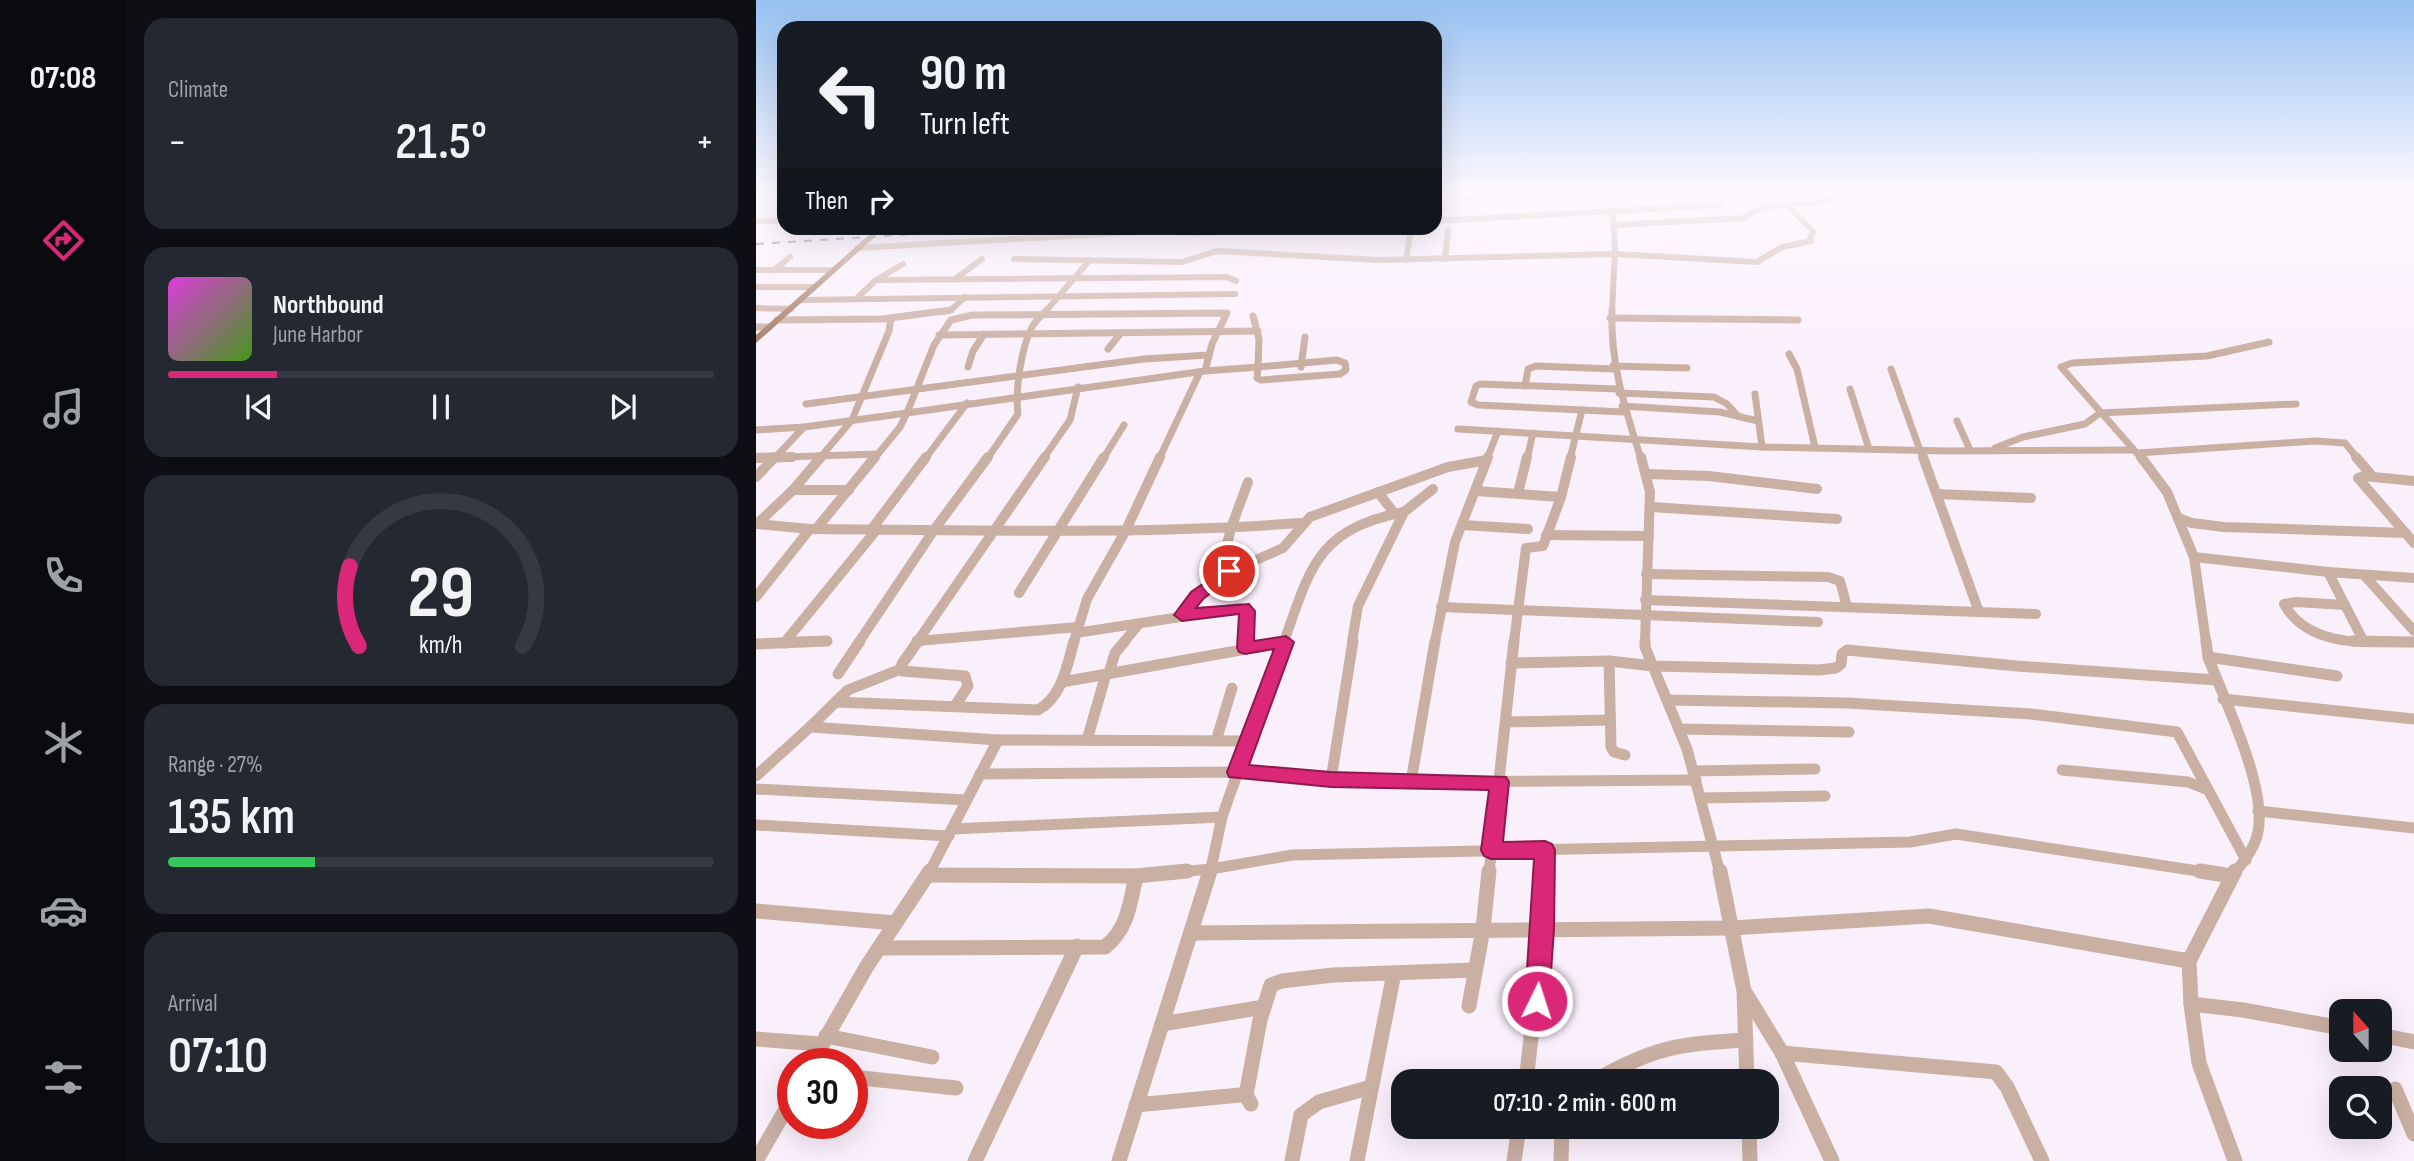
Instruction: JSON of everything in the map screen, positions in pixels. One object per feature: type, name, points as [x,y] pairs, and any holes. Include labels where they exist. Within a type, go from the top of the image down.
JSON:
[{"type":"main road","points":[[756,340],[857,248]]},
{"type":"street","points":[[1406,260],[1408,248]]},
{"type":"street","points":[[1445,259],[1446,248]]},
{"type":"street","points":[[1615,248],[1610,318],[1614,367],[1623,409],[1647,474],[1651,507],[1646,574],[1645,647],[1679,729],[1715,847],[1744,991],[1747,1069]]},
{"type":"street","points":[[1014,259],[1182,262],[1217,251],[1406,260],[1615,254],[1757,262],[1780,248]]},
{"type":"street","points":[[774,270],[790,257]]},
{"type":"street","points":[[956,279],[982,259]]},
{"type":"street","points":[[838,674],[934,530],[1015,419],[1018,414],[1016,396],[1019,374],[1029,333],[1056,296],[1089,261]]},
{"type":"street","points":[[857,298],[876,280],[903,264]]},
{"type":"street","points":[[756,270],[831,271]]},
{"type":"street","points":[[876,280],[1227,277],[1236,281]]},
{"type":"street","points":[[756,287],[814,287]]},
{"type":"street","points":[[800,300],[1235,294]]},
{"type":"street","points":[[887,307],[900,297]]},
{"type":"street","points":[[756,327],[891,318],[951,310],[965,297]]},
{"type":"street","points":[[756,308],[791,309]]},
{"type":"street","points":[[951,310],[955,318]]},
{"type":"street","points":[[756,597],[893,437],[908,413],[939,335],[955,318],[972,315],[1227,313],[1126,530],[1087,599],[1062,682],[1049,704],[1038,710],[836,702]]},
{"type":"street","points":[[756,430],[852,421],[1202,371],[1258,366],[1341,360],[1345,363],[1346,370],[1340,374],[1261,380],[1258,378],[1258,366],[1258,331],[1253,316]]},
{"type":"street","points":[[756,524],[793,490],[852,421],[860,396],[889,331],[891,318]]},
{"type":"street","points":[[1610,318],[1798,320]]},
{"type":"street","points":[[939,335],[1258,331]]},
{"type":"street","points":[[968,367],[973,351],[984,334]]},
{"type":"street","points":[[1108,349],[1120,334]]},
{"type":"street","points":[[1299,378],[1305,337]]},
{"type":"street","points":[[2235,1161],[2199,1063],[2190,1004],[2189,961],[2231,876],[2246,860],[2258,832],[2258,791],[2208,657],[2194,557],[2178,518],[2160,480],[2061,367],[2072,363],[2218,355],[2269,342]]},
{"type":"street","points":[[1789,354],[1797,369],[1815,447]]},
{"type":"street","points":[[806,404],[1019,374],[1144,359],[1209,355]]},
{"type":"street","points":[[1525,386],[1528,369],[1536,366],[1687,368]]},
{"type":"street","points":[[1891,369],[1979,612]]},
{"type":"street","points":[[1737,415],[1718,397],[1525,386],[1479,384],[1471,402],[1478,405],[1582,410],[1702,410],[1758,421]]},
{"type":"street","points":[[901,669],[991,531],[1070,420],[1078,387]]},
{"type":"street","points":[[1850,389],[1869,449]]},
{"type":"street","points":[[1755,394],[1762,447]]},
{"type":"street","points":[[785,643],[875,529],[967,403]]},
{"type":"street","points":[[1986,451],[2023,437],[2085,425],[2100,413],[2296,404]]},
{"type":"street","points":[[1469,1006],[1483,929],[1517,610],[1527,548],[1543,546],[1561,497],[1582,410]]},
{"type":"street","points":[[1957,421],[1970,450]]},
{"type":"street","points":[[1019,593],[1124,425]]},
{"type":"street","points":[[756,477],[804,427]]},
{"type":"street","points":[[1458,429],[1762,447],[1922,451],[2136,451],[2315,441],[2345,443],[2372,476]]},
{"type":"street","points":[[1411,782],[1455,542],[1498,431]]},
{"type":"street","points":[[1518,493],[1533,433]]},
{"type":"street","points":[[756,457],[877,454]]},
{"type":"street","points":[[756,524],[813,528],[1056,531],[1231,528],[1300,523],[1457,464],[1487,460]]},
{"type":"street","points":[[1647,474],[1709,476],[1817,489]]},
{"type":"street","points":[[2413,481],[2372,476],[2358,478],[2414,543]]},
{"type":"street","points":[[1219,579],[1231,528],[1248,482]]},
{"type":"street","points":[[793,490],[849,489]]},
{"type":"street","points":[[1119,1161],[1192,933],[1236,772],[1286,642],[1309,571],[1317,557],[1354,527],[1379,516],[1399,513],[1433,489]]},
{"type":"street","points":[[1476,491],[1561,497]]},
{"type":"street","points":[[1378,492],[1399,513]]},
{"type":"street","points":[[1937,494],[2032,498]]},
{"type":"street","points":[[1651,507],[1837,519]]},
{"type":"street","points":[[1331,780],[1358,606],[1399,513]]},
{"type":"street","points":[[2178,518],[2216,526],[2406,533]]},
{"type":"street","points":[[1182,615],[1197,596],[1229,571],[1264,560],[1284,548],[1295,538],[1300,523]]},
{"type":"street","points":[[1462,525],[1528,529]]},
{"type":"street","points":[[1546,534],[1649,536]]},
{"type":"street","points":[[2194,557],[2328,572],[2414,578]]},
{"type":"street","points":[[2328,572],[2364,642]]},
{"type":"street","points":[[1646,574],[1835,578],[1842,584],[1847,607]]},
{"type":"street","points":[[2364,575],[2414,631]]},
{"type":"street","points":[[1645,600],[2036,614]]},
{"type":"street","points":[[2345,605],[2296,601],[2284,604],[2292,619],[2319,635],[2364,642],[2414,642]]},
{"type":"street","points":[[1441,607],[1818,622]]},
{"type":"street","points":[[917,641],[1139,624],[1182,615],[1246,609],[1245,648]]},
{"type":"street","points":[[1087,740],[1115,653],[1139,624]]},
{"type":"street","points":[[756,644],[827,641]]},
{"type":"street","points":[[1062,682],[1286,642]]},
{"type":"street","points":[[1511,663],[1609,661],[1653,666],[1819,670],[1836,668],[1841,664],[1842,654],[1847,650],[2216,681]]},
{"type":"street","points":[[2208,657],[2337,676]]},
{"type":"street","points":[[1609,661],[1612,750],[1625,755]]},
{"type":"street","points":[[756,776],[856,685],[901,669],[965,676],[968,685],[955,706]]},
{"type":"street","points":[[1216,741],[1232,688]]},
{"type":"street","points":[[2223,698],[2414,719]]},
{"type":"street","points":[[1667,700],[1847,703],[2005,712],[2177,732],[2246,860]]},
{"type":"street","points":[[1506,722],[1611,720]]},
{"type":"street","points":[[810,727],[998,740],[1249,741]]},
{"type":"street","points":[[1679,729],[1849,732]]},
{"type":"street","points":[[819,1048],[895,923],[928,875],[998,740]]},
{"type":"street","points":[[981,774],[1236,772],[1331,780],[1499,782],[1815,769]]},
{"type":"street","points":[[2062,770],[2177,781],[2209,791]]},
{"type":"street","points":[[756,789],[967,800]]},
{"type":"street","points":[[1701,798],[1825,796]]},
{"type":"street","points":[[2258,811],[2414,828]]},
{"type":"street","points":[[756,825],[951,833],[1222,817]]},
{"type":"street","points":[[928,875],[1136,876],[1211,869],[1292,855],[1910,842],[1956,834],[2231,876]]},
{"type":"street","points":[[1527,1069],[1537,1001],[1543,929],[1545,850]]},
{"type":"street","points":[[880,947],[1105,947],[1115,941],[1121,932],[1136,876]]},
{"type":"street","points":[[757,913],[895,923]]},
{"type":"street","points":[[1192,933],[1732,928],[1928,916],[2189,961]]},
{"type":"street","points":[[975,1161],[1077,946]]},
{"type":"street","points":[[1136,1105],[1249,1100],[1264,1007],[1269,988],[1278,981],[1336,975],[1474,970]]},
{"type":"street","points":[[1357,1161],[1394,973]]},
{"type":"street","points":[[1744,991],[1782,1053],[1832,1161]]},
{"type":"street","points":[[2190,1004],[2243,1010],[2329,1026]]},
{"type":"street","points":[[1162,1024],[1264,1007]]},
{"type":"street","points":[[2392,1037],[2414,1042]]},
{"type":"street","points":[[756,1038],[823,1040],[932,1057]]},
{"type":"street","points":[[1616,1069],[1659,1049],[1684,1044],[1746,1040]]},
{"type":"street","points":[[1782,1053],[1996,1072],[2007,1087],[2042,1161]]},
{"type":"street","points":[[868,1079],[956,1088]]},
{"type":"street","points":[[1292,1161],[1301,1115],[1319,1102],[1371,1087]]},
{"type":"street","points":[[2395,1089],[2414,1134]]},
{"type":"street","points":[[756,1161],[777,1125]]},
{"type":"street","points":[[1514,1161],[1517,1139]]},
{"type":"street","points":[[1560,1161],[1561,1139]]},
{"type":"street","points":[[1749,1139],[1750,1161]]},
{"type":"route","points":[[1229,571],[1197,596],[1182,615],[1243,608],[1247,611],[1245,648],[1286,642],[1236,772],[1331,780],[1499,782],[1491,850],[1545,850],[1543,929],[1537,1001]]}]
